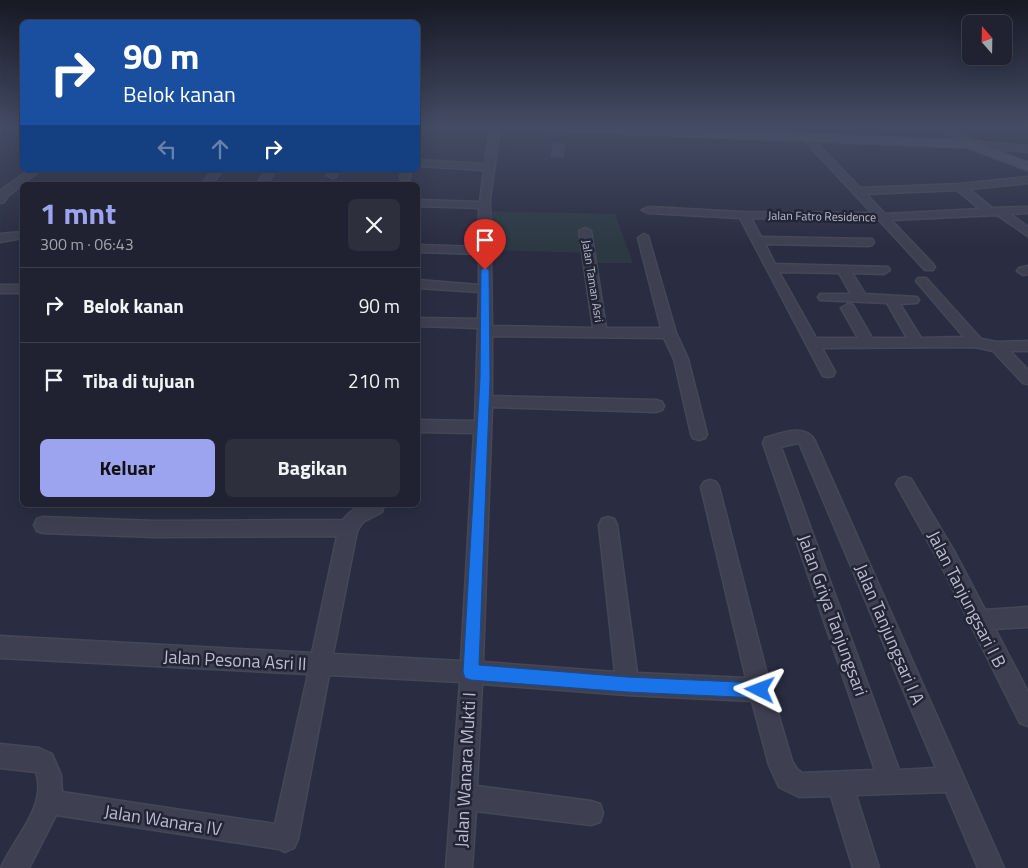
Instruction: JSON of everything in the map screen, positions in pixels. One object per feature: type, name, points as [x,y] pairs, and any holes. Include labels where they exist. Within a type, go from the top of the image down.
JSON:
[{"type":"street","name":"Jalan Wanara Mukti I","points":[[460,868],[484,401],[486,328],[485,206],[490,168]]},
{"type":"street","name":"Jalan Fatro Residence","points":[[835,168],[882,217]]},
{"type":"street","points":[[0,200],[3,194],[32,172]]},
{"type":"street","points":[[208,182],[216,172]]},
{"type":"street","points":[[856,190],[960,186],[1028,180]]},
{"type":"street","points":[[960,186],[1028,233]]},
{"type":"street","points":[[420,203],[485,206]]},
{"type":"street","name":"Jalan Fatro Residence","points":[[648,210],[744,215],[882,217]]},
{"type":"street","points":[[882,217],[1028,210]]},
{"type":"street","name":"Jalan Fatro Residence","points":[[744,215],[771,268]]},
{"type":"street","points":[[882,217],[929,266]]},
{"type":"street","name":"Jalan Taman Asri","points":[[585,231],[600,331]]},
{"type":"street","points":[[0,238],[20,235]]},
{"type":"street","points":[[644,238],[669,333],[681,359],[699,434]]},
{"type":"street","name":"Jalan Fatro Residence","points":[[758,240],[868,242]]},
{"type":"street","points":[[420,248],[485,252]]},
{"type":"street","points":[[771,268],[884,270]]},
{"type":"street","points":[[771,268],[828,372]]},
{"type":"street","points":[[844,270],[861,299]]},
{"type":"street","points":[[922,281],[976,342],[984,346],[1028,346]]},
{"type":"street","points":[[420,284],[485,288]]},
{"type":"street","points":[[0,289],[20,290]]},
{"type":"street","points":[[825,297],[912,300]]},
{"type":"street","points":[[891,299],[917,342]]},
{"type":"street","points":[[848,308],[867,342]]},
{"type":"street","name":"Jalan Taman Asri","points":[[420,322],[486,328],[669,333]]},
{"type":"street","points":[[812,343],[976,342]]},
{"type":"street","points":[[997,347],[1028,379]]},
{"type":"street","points":[[484,401],[656,406]]},
{"type":"street","points":[[420,426],[482,427]]},
{"type":"street","name":"Jalan Tanjungsari I A","points":[[772,448],[771,444],[800,436],[807,441],[991,868]]},
{"type":"street","name":"Jalan Griya Tanjungsari","points":[[772,448],[828,597],[892,783]]},
{"type":"street","name":"Jalan Tanjungsari I B","points":[[906,484],[947,557],[1028,715]]},
{"type":"street","points":[[710,487],[760,690],[781,765],[788,778],[799,785],[953,780]]},
{"type":"street","points":[[320,665],[348,528],[357,516],[376,507]]},
{"type":"street","points":[[44,525],[174,529],[348,528]]},
{"type":"street","points":[[608,525],[627,684]]},
{"type":"street","points":[[978,620],[1028,618]]},
{"type":"street","name":"Jalan Pesona Asri II","points":[[0,647],[471,672],[627,684],[760,690]]},
{"type":"street","name":"Jalan Wanara IV","points":[[49,802],[280,838],[320,665]]},
{"type":"street","points":[[0,756],[44,762],[51,781],[49,802],[14,868]]},
{"type":"street","points":[[835,785],[856,868]]},
{"type":"street","points":[[835,785],[866,868]]},
{"type":"street","points":[[464,797],[591,813]]},
{"type":"shaded area","points":[[491,211],[615,214],[633,263],[593,263],[592,253],[490,250]]},
{"type":"route","points":[[485,270],[485,379],[471,672],[627,684],[760,690]]}]
